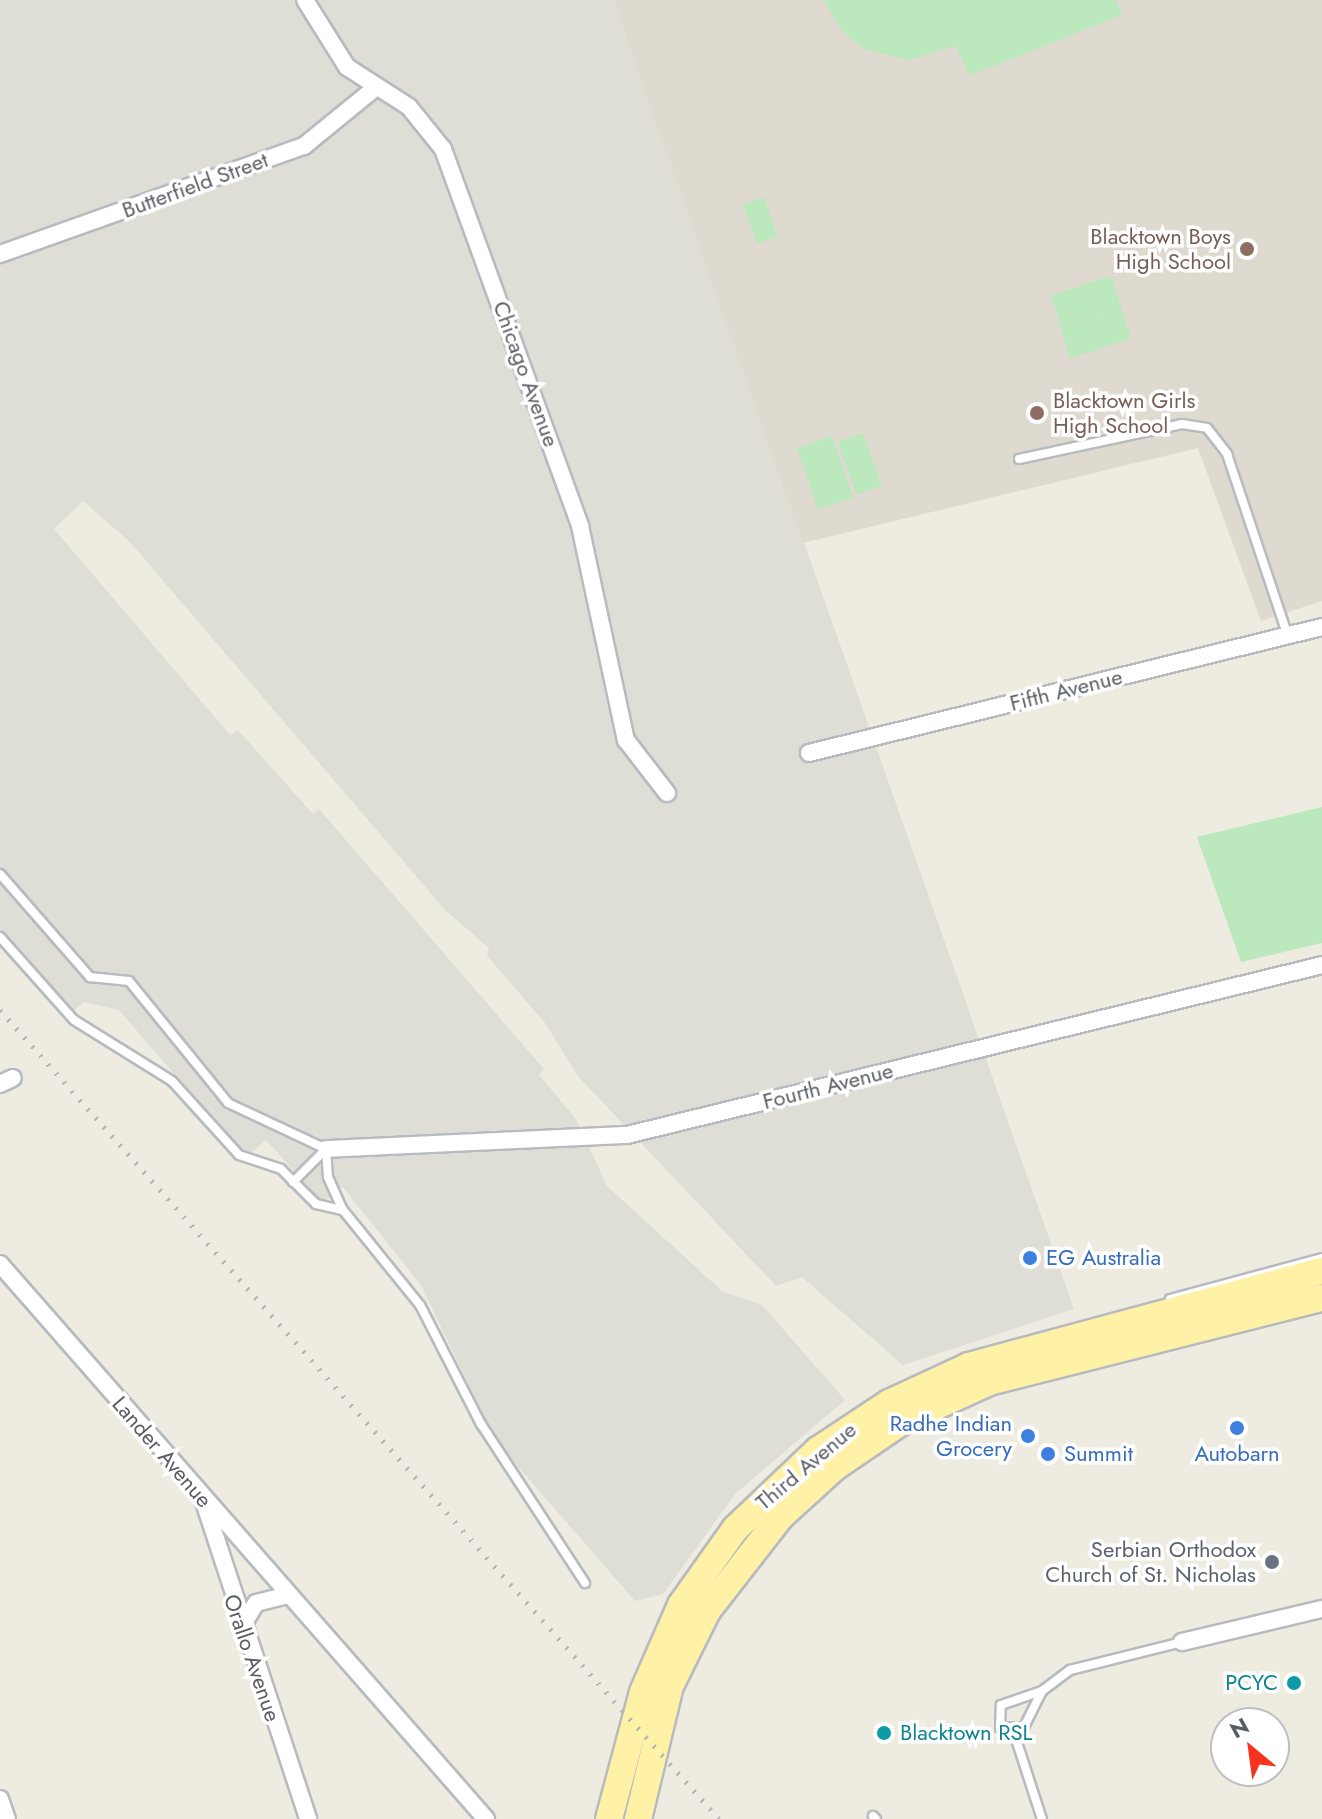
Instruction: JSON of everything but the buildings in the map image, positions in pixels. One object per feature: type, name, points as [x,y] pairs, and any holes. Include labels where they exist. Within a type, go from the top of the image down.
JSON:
[{"type":"main road","name":"Third Avenue","points":[[609,1819],[643,1692],[681,1605],[771,1490],[840,1433],[914,1389],[986,1361],[1322,1271]]},
{"type":"main road","name":"Third Avenue","points":[[638,1819],[670,1686],[707,1611],[781,1516],[835,1467],[901,1422],[989,1382],[1322,1298]]},
{"type":"street","name":"Chicago Avenue","points":[[305,0],[335,54],[374,89],[422,119],[452,170],[580,526],[626,740],[667,793]]},
{"type":"street","name":"Butterfield Street","points":[[0,254],[304,146],[374,89]]},
{"type":"street","name":"Fifth Avenue","points":[[809,753],[1322,627]]},
{"type":"street","name":"Fourth Avenue","points":[[326,1149],[627,1135],[1322,965]]},
{"type":"street","name":"Lander Avenue","points":[[0,1264],[486,1819]]},
{"type":"street","name":"Orallo Avenue","points":[[202,1496],[241,1628],[308,1819]]},
{"type":"street","points":[[241,1628],[256,1603],[287,1595]]},
{"type":"street","points":[[1182,1642],[1322,1609]]},
{"type":"street","points":[[0,1799],[7,1819]]},
{"type":"lane","points":[[1019,459],[1182,424],[1207,428],[1227,454],[1288,636]]},
{"type":"lane","points":[[0,874],[90,977],[129,981],[228,1103],[326,1149]]},
{"type":"lane","points":[[0,937],[74,1020],[172,1081],[239,1155],[281,1169],[316,1204],[343,1210]]},
{"type":"lane","points":[[293,1182],[326,1149]]},
{"type":"lane","points":[[326,1149],[328,1177],[343,1210],[420,1305],[481,1424],[585,1583]]},
{"type":"lane","points":[[1089,1334],[1149,1305],[1322,1258]]},
{"type":"lane","points":[[1014,1733],[1000,1728],[998,1708],[1042,1691],[1070,1670],[1182,1642]]},
{"type":"lane","points":[[1014,1733],[1042,1691]]},
{"type":"lane","points":[[1014,1733],[1041,1819]]},
{"type":"shaded area","points":[[0,0],[613,0],[1074,1309],[903,1365],[802,1277],[776,1286],[577,1075],[546,1024],[487,956],[489,948],[446,911],[129,541],[83,501],[54,529],[230,735],[238,730],[313,814],[319,809],[544,1069],[539,1075],[576,1119],[607,1186],[723,1292],[762,1305],[845,1400],[735,1494],[663,1594],[635,1601],[495,1440],[421,1285],[343,1187],[323,1203],[266,1140],[246,1157],[119,1010],[84,1002],[72,1012],[0,931]]},
{"type":"shaded area","points":[[613,0],[1322,0],[1322,601],[1261,621],[1198,448],[803,543]]},
{"type":"green space","points":[[824,0],[1116,0],[1122,15],[969,76],[956,46],[909,60],[864,49],[840,29]]},
{"type":"green space","points":[[764,197],[778,237],[757,244],[743,204]]},
{"type":"green space","points":[[1111,276],[1121,306],[1061,326],[1051,295]]},
{"type":"green space","points":[[1121,307],[1131,338],[1070,358],[1060,327]]},
{"type":"green space","points":[[863,433],[882,486],[857,495],[838,442]]},
{"type":"green space","points":[[832,436],[853,497],[818,510],[797,448]]},
{"type":"green space","points":[[1322,807],[1322,943],[1241,962],[1197,837]]},
{"type":"railway","points":[[0,1010],[719,1819]]},
{"type":"place","name":"Blacktown Boys High School","points":[[1247,249]]},
{"type":"place","name":"Blacktown Girls High School","points":[[1037,413]]},
{"type":"place","name":"EG Australia","points":[[1030,1258]]},
{"type":"place","name":"Autobarn","points":[[1237,1428]]},
{"type":"place","name":"Radhe Indian Grocery","points":[[1028,1436]]},
{"type":"place","name":"Summit","points":[[1048,1454]]},
{"type":"place","name":"Serbian Orthodox Church of St. Nicholas","points":[[1272,1562]]},
{"type":"place","name":"PCYC","points":[[1294,1683]]},
{"type":"place","name":"Blacktown RSL","points":[[884,1733]]}]
